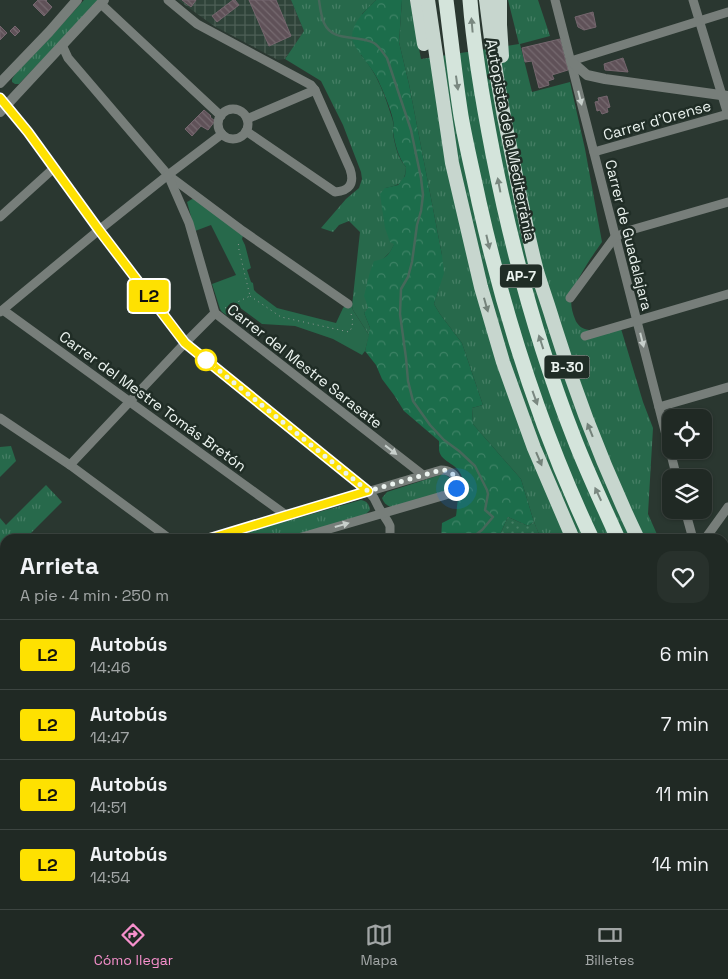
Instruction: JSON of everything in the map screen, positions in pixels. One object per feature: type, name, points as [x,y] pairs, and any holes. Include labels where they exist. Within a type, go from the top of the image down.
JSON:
[{"type":"highway","points":[[417,0],[440,124],[452,164],[481,287],[503,362],[534,448],[571,534]]},
{"type":"highway","points":[[428,0],[452,164]]},
{"type":"highway","name":"AP-7","points":[[446,0],[462,118],[491,254],[528,378],[576,505],[590,534]]},
{"type":"highway","name":"Autopista de la Mediterrània","points":[[470,0],[472,32],[481,96],[502,200],[520,270],[536,328],[574,437],[616,534]]},
{"type":"highway","name":"B-30","points":[[486,0],[504,120],[537,272],[567,368],[603,461],[636,534]]},
{"type":"highway","points":[[500,0],[503,66],[515,171]]},
{"type":"street","points":[[0,83],[49,32],[76,0]]},
{"type":"street","points":[[168,0],[197,24],[311,85],[315,90],[350,170],[352,176],[351,183],[347,189],[334,192],[246,131]]},
{"type":"street","name":"Carrer de Guadalajara","points":[[555,0],[675,469]]},
{"type":"street","points":[[693,0],[725,96],[728,114]]},
{"type":"street","points":[[221,116],[103,2],[2,105],[54,168],[185,343],[368,491],[388,522],[390,534]]},
{"type":"street","points":[[571,61],[728,12]]},
{"type":"street","points":[[62,45],[68,58],[168,175],[243,231],[348,304]]},
{"type":"street","points":[[571,61],[587,75],[725,96]]},
{"type":"street","points":[[247,119],[315,90]]},
{"type":"street","points":[[236,109],[241,111],[247,119],[248,126],[243,136],[233,139],[222,134],[218,125],[221,116],[229,110],[236,109]]},
{"type":"street","name":"Carrer d'Orense","points":[[594,152],[728,114]]},
{"type":"street","points":[[2,311],[99,230],[222,134]]},
{"type":"street","points":[[0,218],[54,168]]},
{"type":"street","name":"Carrer del Mestre Sarasate","points":[[168,175],[189,223],[215,313],[423,475]]},
{"type":"street","points":[[570,298],[615,237],[631,230],[728,202]]},
{"type":"street","points":[[585,336],[728,294]]},
{"type":"street","name":"Carrer del Mestre Tomás Bretón","points":[[2,311],[286,515]]},
{"type":"street","points":[[70,465],[215,313]]},
{"type":"street","points":[[659,407],[728,387]]},
{"type":"street","points":[[0,418],[70,465],[163,534]]},
{"type":"street","points":[[225,534],[441,470],[447,470],[456,478],[456,488],[449,494],[312,534]]},
{"type":"street","points":[[709,534],[728,507]]},
{"type":"street","points":[[687,519],[692,534]]},
{"type":"path","points":[[243,231],[241,229],[238,242],[250,296],[269,310],[281,317],[349,332],[352,329],[352,317],[348,304]]},
{"type":"path","points":[[215,313],[250,296]]},
{"type":"shaded area","points":[[178,0],[291,0],[304,31],[285,59],[278,60],[214,26]]},
{"type":"green space","points":[[84,0],[99,0],[19,84],[12,82],[16,73]]},
{"type":"green space","points":[[291,0],[376,0],[362,14],[361,55],[372,69],[383,93],[393,120],[393,134],[396,147],[406,167],[401,182],[385,188],[395,243],[382,260],[368,307],[364,313],[370,328],[369,335],[352,306],[360,232],[349,221],[339,225],[333,232],[321,228],[346,199],[359,188],[362,179],[361,172],[343,125],[321,81],[285,59],[304,31]]},
{"type":"green space","points":[[376,0],[402,0],[399,42],[409,84],[444,273],[434,304],[462,343],[483,405],[472,408],[473,424],[521,479],[534,522],[528,526],[508,517],[500,534],[441,534],[442,523],[456,516],[458,498],[463,489],[461,475],[455,467],[440,455],[439,441],[404,411],[382,379],[376,365],[365,351],[370,328],[364,313],[368,307],[364,296],[370,272],[374,261],[382,259],[387,255],[394,244],[390,242],[385,228],[380,194],[385,188],[398,185],[405,176],[406,167],[397,150],[392,116],[384,95],[375,75],[353,42],[354,27]]},
{"type":"green space","points":[[402,0],[410,0],[421,59],[519,44],[508,0],[538,0],[550,36],[520,44],[532,92],[570,82],[585,149],[602,242],[577,283],[571,299],[572,310],[577,323],[582,328],[589,330],[619,322],[643,402],[653,428],[648,514],[657,534],[539,534],[521,479],[473,424],[472,408],[483,405],[462,343],[434,304],[438,291],[442,255],[399,42]]},
{"type":"green space","points":[[194,198],[243,236],[242,239],[251,268],[247,270],[254,290],[277,308],[336,323],[343,308],[348,304],[352,306],[369,335],[365,351],[362,355],[333,339],[295,326],[262,324],[239,307],[229,317],[222,312],[212,284],[236,275],[211,225],[195,231],[187,202]]},
{"type":"green space","points":[[11,446],[16,461],[0,477],[0,447]]},
{"type":"green space","points":[[443,474],[451,479],[452,484],[441,492],[391,507],[385,504],[382,498],[387,492]]},
{"type":"green space","points":[[46,485],[62,502],[30,534],[0,534],[0,518],[6,525]]},
{"type":"green space","points":[[361,500],[366,502],[370,508],[365,515],[301,534],[242,534]]},
{"type":"green space","points":[[508,517],[528,526],[534,522],[539,534],[500,534]]},
{"type":"building","points":[[38,0],[47,0],[52,7],[44,16],[33,5]]},
{"type":"building","points":[[182,0],[196,0],[191,7]]},
{"type":"building","points":[[233,0],[239,5],[217,22],[212,16]]},
{"type":"building","points":[[249,0],[276,0],[291,36],[269,46]]},
{"type":"building","points":[[593,12],[596,27],[584,30],[578,27],[575,17]]},
{"type":"building","points":[[0,26],[7,33],[0,40]]},
{"type":"building","points":[[15,26],[20,31],[15,36],[10,31]]},
{"type":"building","points":[[560,39],[568,70],[552,75],[554,79],[548,81],[549,85],[539,88],[532,61],[525,62],[522,48]]},
{"type":"building","points":[[623,58],[628,72],[605,70],[604,64]]},
{"type":"building","points":[[607,96],[610,107],[607,108],[608,112],[602,114],[600,110],[597,111],[595,102],[599,101],[598,98]]},
{"type":"building","points":[[204,110],[215,121],[208,130],[201,126],[192,136],[185,129]]},
{"type":"waterway","points":[[319,0],[323,20],[328,29],[339,36],[367,40],[374,43],[387,58],[411,130],[423,195],[412,262],[408,277],[401,289],[400,314],[408,381],[413,401],[430,425],[444,440],[475,466],[487,490],[485,510],[493,517],[477,534]]},
{"type":"bus line","name":"L2","points":[[0,98],[28,132],[99,230],[185,343],[368,491],[224,534]]},
{"type":"route","points":[[206,360],[368,491],[441,470],[447,470],[452,473],[456,478],[456,488]]}]
